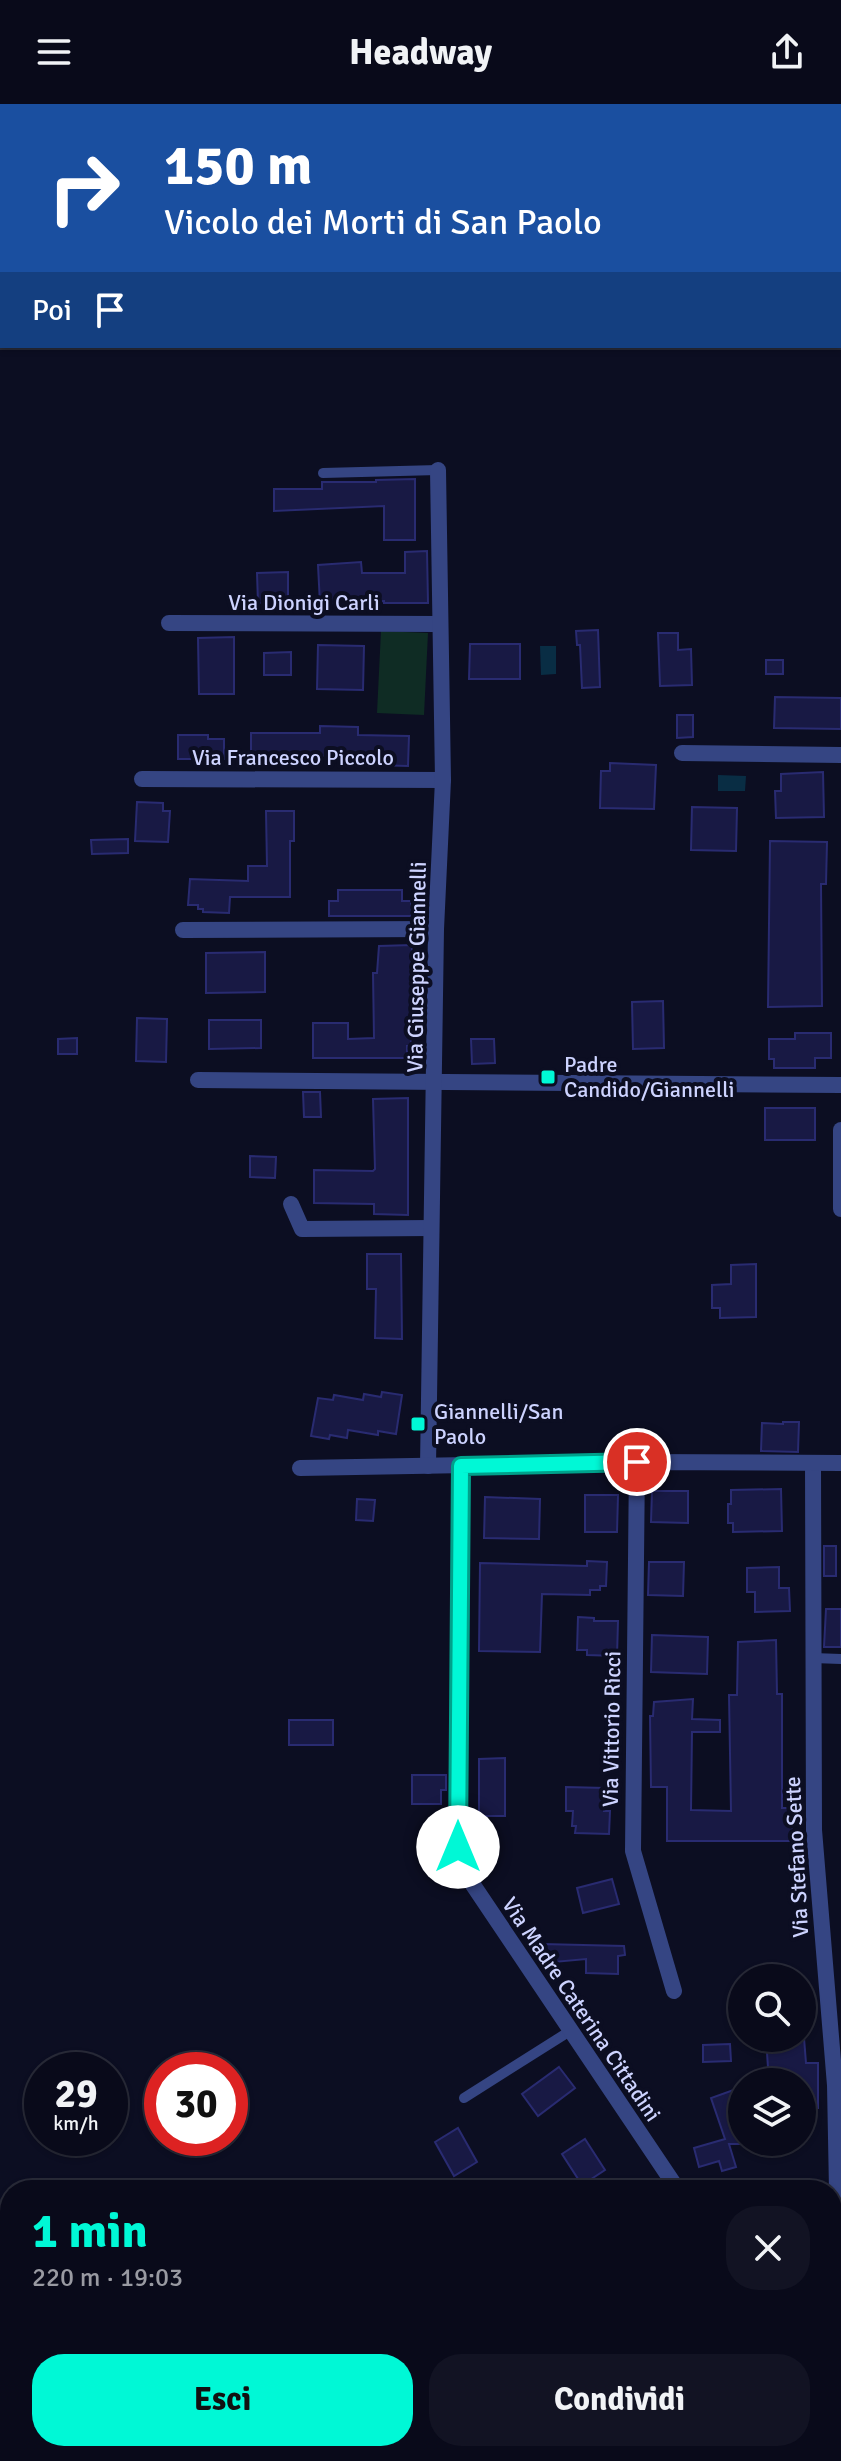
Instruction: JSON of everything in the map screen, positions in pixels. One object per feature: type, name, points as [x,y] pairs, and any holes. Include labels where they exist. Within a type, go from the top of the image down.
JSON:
[{"type":"street","name":"Via Giuseppe Giannelli","points":[[428,1466],[436,929],[443,780],[438,470]]},
{"type":"street","name":"Via Dionigi Carli","points":[[169,623],[439,624]]},
{"type":"street","points":[[682,753],[841,755]]},
{"type":"street","name":"Via Francesco Piccolo","points":[[142,779],[443,780]]},
{"type":"street","points":[[183,930],[436,929]]},
{"type":"street","points":[[198,1080],[841,1085]]},
{"type":"street","points":[[841,1130],[841,1209]]},
{"type":"street","points":[[291,1204],[302,1229],[431,1228]]},
{"type":"street","points":[[300,1468],[637,1462],[841,1463]]},
{"type":"street","name":"Via Vittorio Ricci","points":[[637,1462],[633,1851],[674,1991]]},
{"type":"street","name":"Via Stefano Sette","points":[[813,1463],[814,1830],[835,2085],[835,2180]]},
{"type":"street","name":"Via Madre Caterina Cittadini","points":[[461,1466],[458,1847],[463,1870],[671,2180]]},
{"type":"lane","points":[[323,473],[438,470]]},
{"type":"lane","points":[[813,1658],[841,1659]]},
{"type":"lane","points":[[464,2098],[570,2031]]},
{"type":"green space","points":[[381,631],[428,633],[424,715],[377,713]]},
{"type":"water","points":[[540,646],[556,646],[556,674],[541,675]]},
{"type":"water","points":[[718,775],[746,776],[745,791],[718,791]]},
{"type":"building","points":[[415,479],[415,540],[384,540],[384,506],[274,511],[274,489],[322,489],[322,482]]},
{"type":"building","points":[[427,551],[428,603],[384,601],[320,604],[318,565],[361,562],[362,573],[405,573],[405,552]]},
{"type":"building","points":[[288,572],[288,602],[258,603],[257,573]]},
{"type":"building","points":[[598,630],[600,687],[582,688],[580,645],[577,645],[576,631]]},
{"type":"building","points":[[658,633],[678,633],[678,650],[691,649],[692,685],[660,686]]},
{"type":"building","points":[[234,637],[234,694],[199,694],[198,638]]},
{"type":"building","points":[[470,644],[520,644],[520,679],[469,679]]},
{"type":"building","points":[[318,645],[364,646],[363,690],[317,689]]},
{"type":"building","points":[[291,652],[291,675],[264,675],[264,653]]},
{"type":"building","points":[[766,660],[783,660],[783,674],[766,674]]},
{"type":"building","points":[[775,697],[841,698],[841,729],[774,728]]},
{"type":"building","points":[[677,715],[693,715],[693,737],[677,738]]},
{"type":"building","points":[[320,726],[358,727],[358,735],[409,736],[408,766],[373,765],[374,757],[299,756],[282,758],[282,762],[257,762],[257,755],[251,755],[251,733],[320,733]]},
{"type":"building","points":[[178,735],[208,735],[208,739],[224,739],[224,759],[178,759]]},
{"type":"building","points":[[610,763],[656,765],[654,809],[600,808],[601,771],[610,771]]},
{"type":"building","points":[[823,772],[824,817],[776,818],[775,791],[781,791],[781,774]]},
{"type":"building","points":[[137,802],[163,803],[163,811],[170,811],[168,842],[135,841]]},
{"type":"building","points":[[692,807],[737,808],[736,851],[691,850]]},
{"type":"building","points":[[266,811],[294,811],[294,841],[290,841],[290,897],[230,897],[229,913],[203,912],[198,905],[188,905],[190,879],[248,881],[248,866],[267,866]]},
{"type":"building","points":[[128,839],[128,853],[92,854],[91,840]]},
{"type":"building","points":[[770,841],[827,842],[826,884],[821,884],[822,1006],[768,1007]]},
{"type":"building","points":[[338,890],[402,890],[402,901],[411,901],[411,916],[329,916],[329,901],[338,901]]},
{"type":"building","points":[[412,945],[411,1046],[407,1046],[407,1058],[313,1058],[313,1023],[348,1023],[348,1039],[374,1038],[373,973],[377,973],[379,946]]},
{"type":"building","points":[[265,952],[265,992],[206,993],[206,953]]},
{"type":"building","points":[[663,1001],[664,1048],[633,1049],[632,1002]]},
{"type":"building","points":[[137,1018],[167,1019],[166,1062],[136,1061]]},
{"type":"building","points":[[209,1020],[261,1020],[261,1048],[209,1049]]},
{"type":"building","points":[[795,1033],[831,1033],[831,1058],[815,1058],[815,1068],[774,1068],[774,1059],[769,1059],[769,1039],[795,1039]]},
{"type":"building","points":[[77,1038],[77,1054],[58,1054],[58,1039]]},
{"type":"building","points":[[471,1039],[494,1039],[495,1063],[472,1064]]},
{"type":"building","points":[[303,1092],[320,1092],[321,1117],[304,1117]]},
{"type":"building","points":[[408,1098],[408,1215],[374,1214],[374,1204],[314,1203],[314,1170],[375,1169],[373,1099]]},
{"type":"building","points":[[765,1108],[815,1108],[815,1140],[765,1140]]},
{"type":"building","points":[[250,1156],[276,1157],[275,1178],[250,1177]]},
{"type":"building","points":[[367,1254],[401,1254],[402,1339],[375,1338],[376,1289],[367,1289]]},
{"type":"building","points":[[756,1264],[756,1317],[720,1318],[720,1308],[712,1308],[712,1285],[731,1284],[731,1265]]},
{"type":"building","points":[[382,1392],[402,1395],[396,1434],[378,1431],[378,1435],[348,1430],[347,1438],[311,1436],[318,1398],[333,1400],[334,1395],[363,1400],[364,1394],[381,1397]]},
{"type":"building","points":[[799,1422],[798,1452],[761,1451],[762,1423]]},
{"type":"building","points":[[781,1489],[782,1531],[733,1532],[733,1523],[728,1523],[731,1490]]},
{"type":"building","points":[[652,1491],[688,1491],[688,1523],[651,1522]]},
{"type":"building","points":[[585,1495],[618,1495],[617,1532],[585,1532]]},
{"type":"building","points":[[485,1497],[540,1499],[539,1539],[484,1538]]},
{"type":"building","points":[[357,1499],[375,1500],[373,1521],[356,1520]]},
{"type":"building","points":[[824,1546],[836,1546],[836,1576],[824,1576]]},
{"type":"building","points":[[587,1561],[607,1562],[606,1586],[600,1586],[600,1590],[590,1590],[590,1595],[542,1594],[540,1652],[479,1651],[480,1563],[587,1566]]},
{"type":"building","points":[[649,1562],[684,1562],[683,1596],[648,1595]]},
{"type":"building","points":[[779,1567],[779,1588],[789,1588],[790,1611],[755,1612],[755,1592],[747,1592],[747,1568]]},
{"type":"building","points":[[826,1609],[841,1609],[841,1647],[824,1647]]},
{"type":"building","points":[[578,1617],[618,1621],[617,1656],[587,1655],[587,1650],[577,1650]]},
{"type":"building","points":[[652,1635],[708,1637],[707,1674],[651,1672]]},
{"type":"building","points":[[776,1640],[777,1694],[782,1694],[782,1808],[792,1808],[792,1841],[667,1841],[667,1787],[651,1787],[650,1716],[653,1716],[654,1702],[693,1699],[692,1719],[720,1720],[720,1732],[692,1732],[691,1810],[731,1811],[729,1695],[737,1695],[738,1642]]},
{"type":"building","points":[[289,1720],[333,1720],[333,1745],[289,1745]]},
{"type":"building","points":[[505,1758],[505,1816],[479,1816],[479,1759]]},
{"type":"building","points":[[412,1775],[446,1775],[446,1790],[441,1790],[441,1804],[412,1804]]},
{"type":"building","points":[[566,1787],[605,1788],[604,1811],[610,1811],[609,1834],[575,1833],[573,1811],[566,1811]]},
{"type":"building","points":[[612,1879],[619,1904],[583,1913],[577,1888]]},
{"type":"building","points":[[542,1944],[624,1946],[625,1955],[618,1956],[618,1974],[586,1973],[586,1959],[543,1963]]},
{"type":"building","points":[[728,2044],[731,2061],[703,2062],[703,2045]]},
{"type":"building","points":[[767,2052],[805,2052],[806,2063],[818,2063],[818,2108],[816,2068],[768,2068]]},
{"type":"building","points":[[559,2067],[575,2088],[538,2116],[522,2094]]},
{"type":"building","points":[[728,2092],[728,2156],[733,2156],[736,2167],[722,2171],[719,2161],[699,2167],[694,2148],[725,2139],[711,2098]]},
{"type":"building","points":[[458,2128],[477,2162],[454,2176],[435,2142]]},
{"type":"building","points":[[585,2139],[605,2170],[590,2180],[579,2180],[562,2154]]},
{"type":"place","name":"Padre Candido/Giannelli","points":[[548,1077]]},
{"type":"place","name":"Giannelli/San Paolo","points":[[418,1424]]},
{"type":"route","points":[[458,1847],[461,1466],[637,1462]]}]
